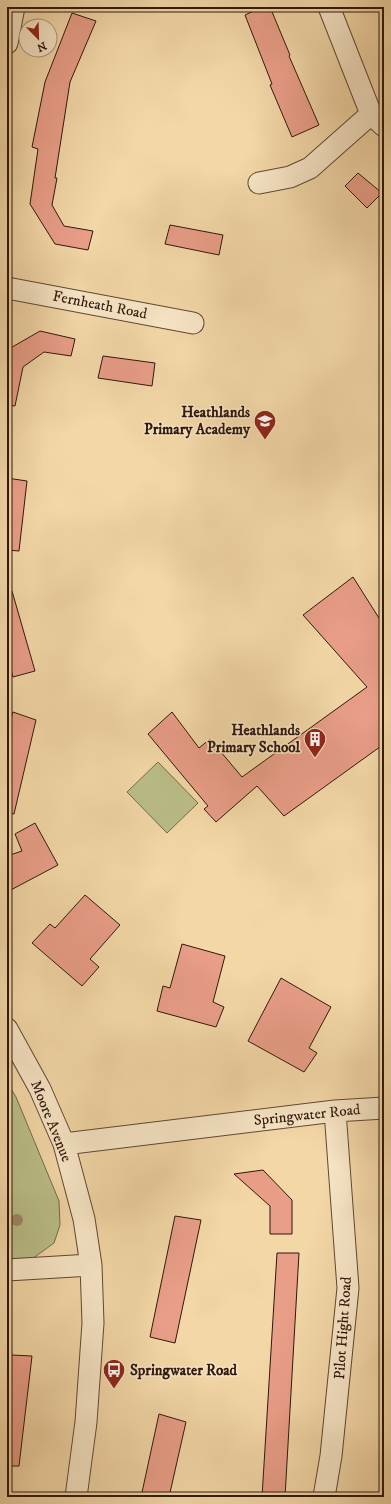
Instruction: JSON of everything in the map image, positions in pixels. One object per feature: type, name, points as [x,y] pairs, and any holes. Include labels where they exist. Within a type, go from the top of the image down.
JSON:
[{"type":"street","points":[[7,43],[14,7]]},
{"type":"street","points":[[259,183],[290,177],[310,168],[377,120],[329,7]]},
{"type":"street","name":"Fernheath Road","points":[[7,288],[193,323]]},
{"type":"street","name":"Moore Avenue","points":[[7,1029],[40,1089],[64,1144],[84,1219],[91,1266],[93,1323],[86,1422],[76,1497]]},
{"type":"street","name":"Springwater Road","points":[[64,1144],[335,1110],[384,1108]]},
{"type":"street","name":"Pilot Hight Road","points":[[324,1497],[331,1456],[348,1288],[335,1110]]},
{"type":"street","points":[[7,1270],[91,1266]]},
{"type":"green space","points":[[158,762],[198,803],[167,833],[127,792]]},
{"type":"green space","points":[[7,1082],[16,1097],[59,1201],[60,1225],[54,1243],[32,1259],[7,1263]]},
{"type":"building","points":[[262,7],[270,7],[290,55],[289,56],[319,125],[292,137],[270,85],[272,84],[245,15]]},
{"type":"building","points":[[72,13],[96,21],[70,82],[52,205],[64,226],[93,231],[88,250],[55,244],[30,204],[38,149],[32,147],[45,82],[54,58],[58,58],[58,49]]},
{"type":"building","points":[[358,173],[382,193],[367,208],[345,186]]},
{"type":"building","points":[[170,225],[223,235],[219,255],[165,244]]},
{"type":"building","points":[[40,331],[75,339],[71,356],[44,352],[23,367],[15,406],[7,405],[7,350]]},
{"type":"building","points":[[103,356],[155,363],[152,386],[98,378]]},
{"type":"building","points":[[7,478],[27,481],[19,551],[7,550]]},
{"type":"building","points":[[353,577],[384,626],[384,744],[284,816],[257,786],[216,822],[204,809],[208,806],[148,734],[172,712],[199,748],[210,739],[242,777],[367,687],[303,615]]},
{"type":"building","points":[[12,591],[35,671],[13,677],[7,657],[7,592]]},
{"type":"building","points":[[13,712],[36,720],[14,814],[7,813],[7,732]]},
{"type":"building","points":[[35,823],[58,865],[7,892],[7,856],[22,851],[15,834]]},
{"type":"building","points":[[85,895],[120,925],[90,959],[99,967],[82,986],[32,943],[50,924],[55,928]]},
{"type":"building","points":[[182,944],[225,956],[213,1002],[224,1007],[216,1027],[157,1011],[163,986],[170,988]]},
{"type":"building","points":[[281,978],[331,1007],[309,1048],[317,1053],[304,1072],[248,1041]]},
{"type":"building","points":[[263,1170],[292,1200],[292,1234],[270,1234],[270,1206],[234,1174]]},
{"type":"building","points":[[175,1216],[201,1220],[175,1343],[150,1337]]},
{"type":"building","points":[[277,1253],[299,1253],[285,1497],[262,1497]]},
{"type":"building","points":[[11,1355],[32,1356],[19,1466],[7,1466],[7,1388]]},
{"type":"building","points":[[159,1414],[186,1422],[169,1497],[141,1497]]},
{"type":"place","name":"Heathlands Primary Academy","points":[[265,440]]},
{"type":"place","name":"Heathlands Primary School","points":[[315,758]]},
{"type":"place","name":"Springwater Road","points":[[114,1390]]}]
